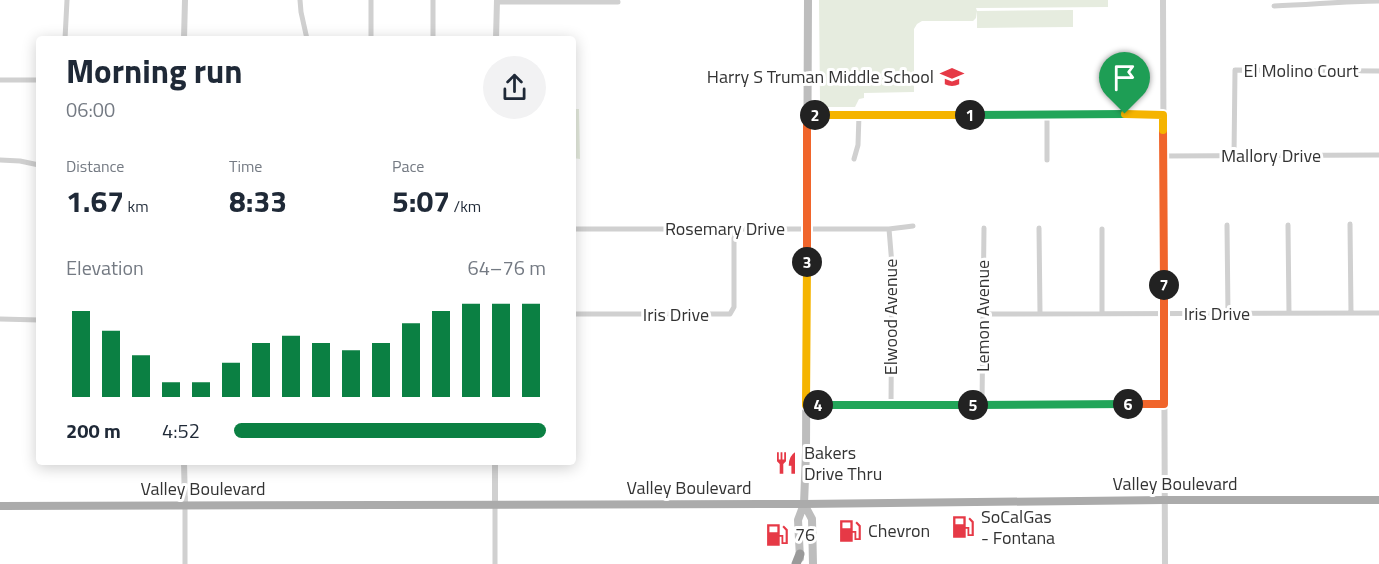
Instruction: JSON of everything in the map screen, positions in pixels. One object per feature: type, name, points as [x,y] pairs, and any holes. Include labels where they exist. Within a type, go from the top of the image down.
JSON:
[{"type":"highway","points":[[798,564],[800,554]]},
{"type":"main road","points":[[800,554],[798,520],[804,504],[806,405],[808,0]]},
{"type":"main road","name":"Valley Boulevard","points":[[0,506],[495,506],[1379,500]]},
{"type":"main road","points":[[804,504],[812,519],[813,564]]},
{"type":"street","points":[[65,36],[67,0]]},
{"type":"street","points":[[184,0],[184,36]]},
{"type":"street","points":[[300,0],[307,36]]},
{"type":"street","points":[[371,0],[371,36]]},
{"type":"street","points":[[433,0],[433,36]]},
{"type":"street","points":[[1163,0],[1165,564]]},
{"type":"street","points":[[496,36],[497,1],[618,2]]},
{"type":"street","points":[[1274,6],[1296,3],[1311,5],[1328,1],[1379,1]]},
{"type":"street","points":[[1121,67],[1125,114]]},
{"type":"street","name":"El Molino Court","points":[[1234,156],[1235,70],[1379,71]]},
{"type":"street","points":[[0,80],[36,80]]},
{"type":"street","points":[[807,115],[1163,115]]},
{"type":"street","points":[[854,159],[858,145],[858,115]]},
{"type":"street","points":[[1047,115],[1047,160]]},
{"type":"street","name":"Mallory Drive","points":[[1163,156],[1379,155]]},
{"type":"street","points":[[0,160],[36,164]]},
{"type":"street","points":[[1350,224],[1351,313]]},
{"type":"street","points":[[1227,225],[1228,314]]},
{"type":"street","points":[[1288,225],[1289,313]]},
{"type":"street","name":"Rosemary Drive","points":[[576,229],[889,229],[913,226]]},
{"type":"street","name":"Lemon Avenue","points":[[982,405],[984,228]]},
{"type":"street","points":[[1039,228],[1040,313]]},
{"type":"street","name":"Elwood Avenue","points":[[889,229],[892,265],[891,405]]},
{"type":"street","points":[[1102,229],[1102,313]]},
{"type":"street","name":"Iris Drive","points":[[576,314],[730,314],[734,307],[734,230]]},
{"type":"street","name":"Iris Drive","points":[[983,314],[1379,313]]},
{"type":"street","points":[[0,319],[36,320]]},
{"type":"street","points":[[806,405],[1164,404]]},
{"type":"street","points":[[184,465],[185,564]]},
{"type":"street","points":[[495,465],[495,564]]},
{"type":"shaded area","points":[[819,0],[1108,0],[1108,7],[976,8],[976,18],[973,21],[922,21],[914,29],[914,92],[864,93],[864,98],[859,99],[855,107],[825,107],[820,102]]},
{"type":"shaded area","points":[[1073,10],[1073,27],[977,28],[977,11]]},
{"type":"shaded area","points":[[576,109],[579,109],[580,159],[576,158]]},
{"type":"place","name":"Harry S Truman Middle School","points":[[952,77]]},
{"type":"place","name":"Bakers Drive Thru","points":[[786,463]]},
{"type":"place","name":"SoCalGas - Fontana","points":[[963,527]]},
{"type":"place","name":"Chevron","points":[[850,531]]},
{"type":"place","name":"76","points":[[777,535]]},
{"type":"route","points":[[1125,114],[1163,115],[1164,404],[806,405],[807,115],[1125,114]]}]
